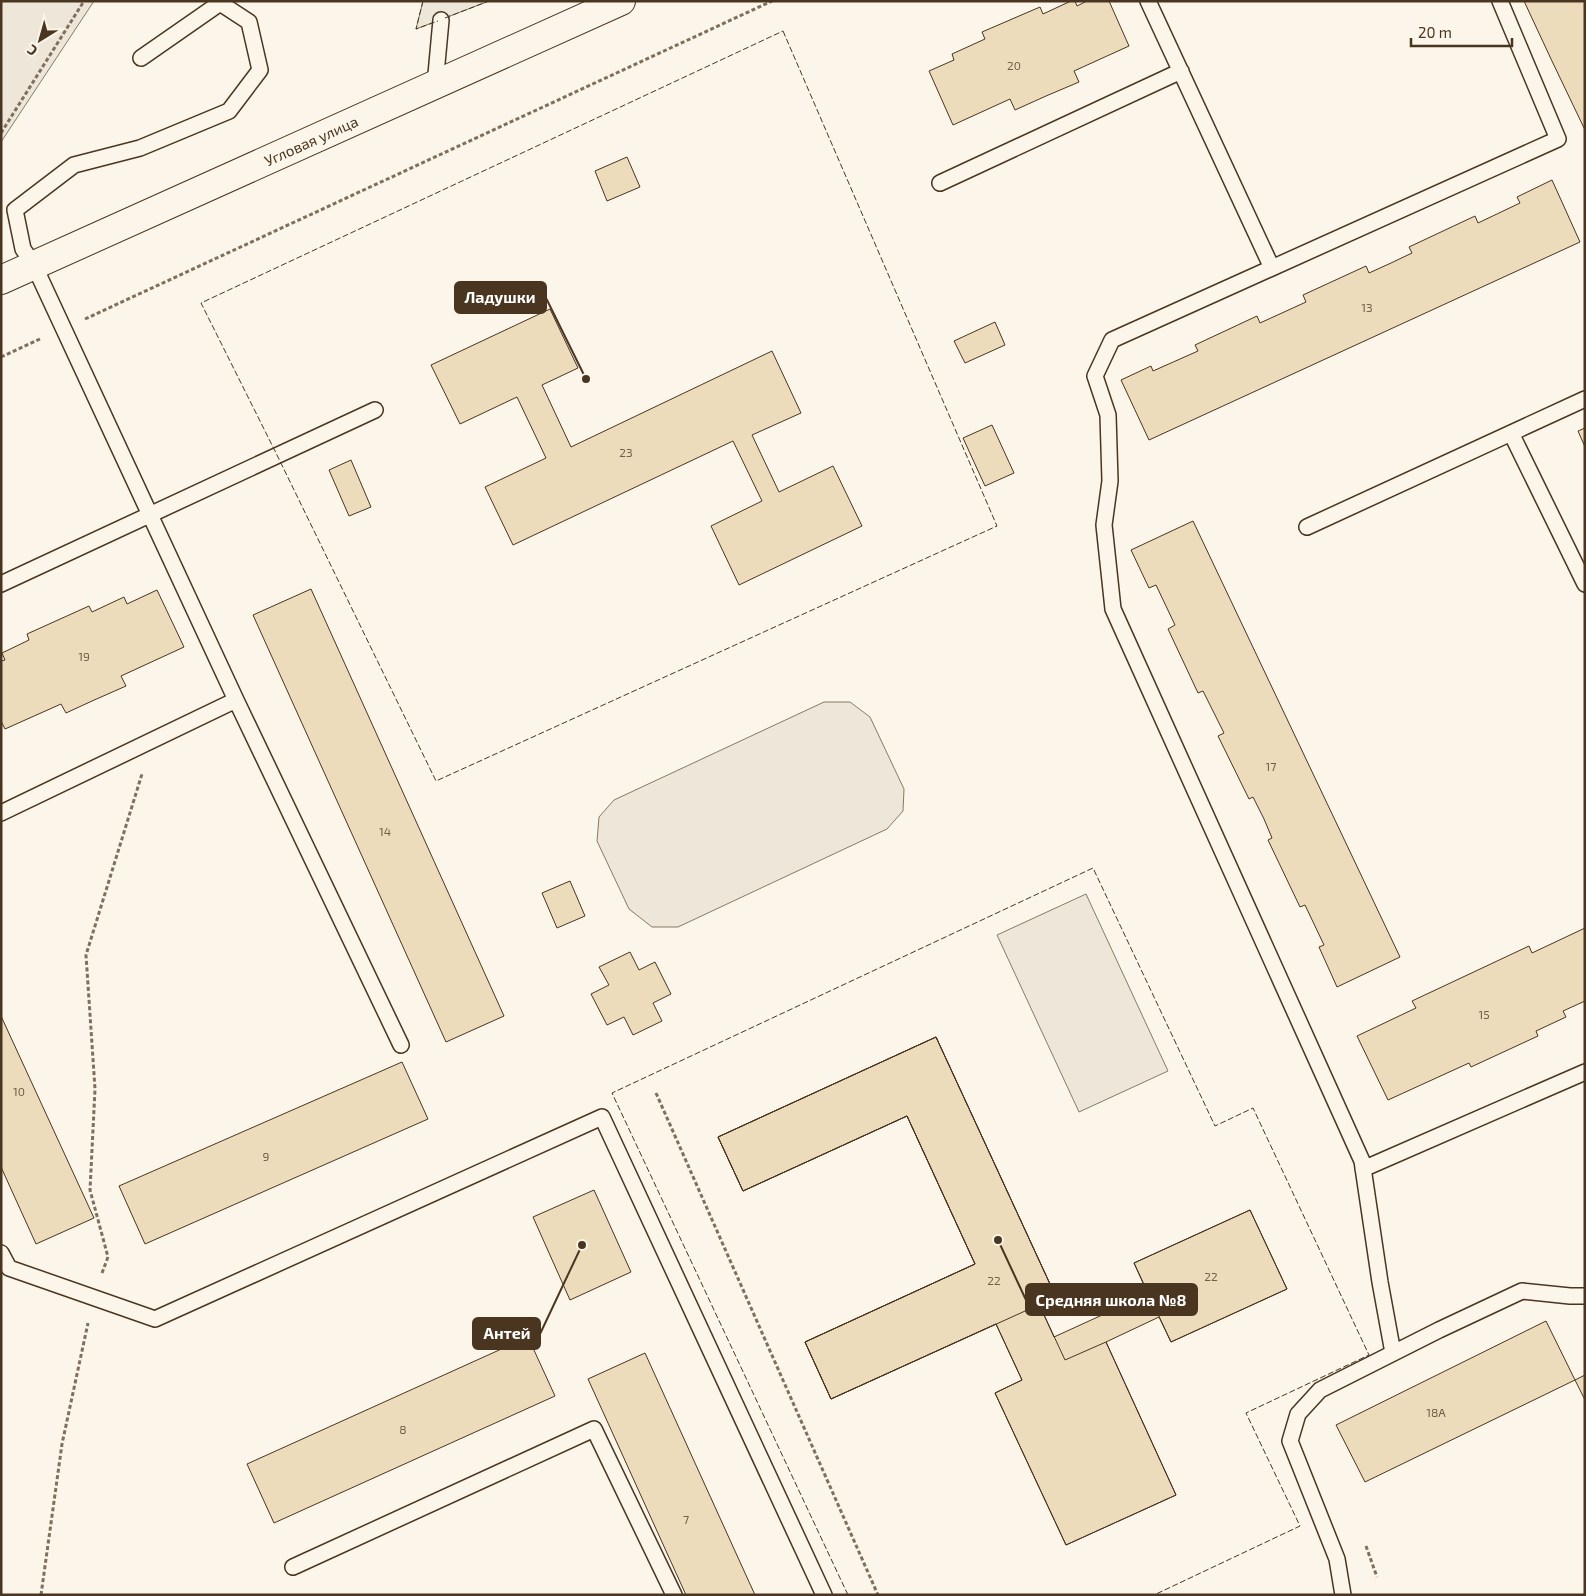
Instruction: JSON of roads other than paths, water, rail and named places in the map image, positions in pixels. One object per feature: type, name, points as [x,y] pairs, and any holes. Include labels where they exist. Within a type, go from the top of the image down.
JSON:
[{"type":"street","name":"Угловая улица","points":[[1,280],[621,1]]},
{"type":"lane","points":[[1148,1],[1272,268]]},
{"type":"lane","points":[[1393,1353],[1380,1282],[1362,1161],[1113,609],[1104,525],[1110,481],[1108,415],[1095,376],[1112,340],[1558,139],[1500,1]]},
{"type":"lane","points":[[141,58],[220,3],[249,22],[260,70],[229,111],[140,148],[74,165],[15,210],[23,249],[34,265],[64,328],[236,700],[400,1045]]},
{"type":"lane","points":[[436,84],[441,20]]},
{"type":"lane","points":[[940,183],[1180,71]]},
{"type":"lane","points":[[1307,527],[1585,399]]},
{"type":"lane","points":[[1,584],[375,410]]},
{"type":"lane","points":[[1511,433],[1585,584]]},
{"type":"lane","points":[[1,813],[236,700]]},
{"type":"lane","points":[[1363,1169],[1585,1072]]},
{"type":"lane","points":[[1,1253],[9,1268],[155,1320],[602,1117],[824,1595]]},
{"type":"lane","points":[[1343,1595],[1337,1560],[1290,1441],[1298,1414],[1320,1390],[1522,1291],[1585,1296]]},
{"type":"lane","points":[[293,1567],[594,1429],[674,1595]]},
{"type":"place","name":"Ладушки","points":[[586,379]]},
{"type":"place","name":"Средняя школа №8","points":[[998,1240]]},
{"type":"place","name":"Антей","points":[[582,1245]]}]
